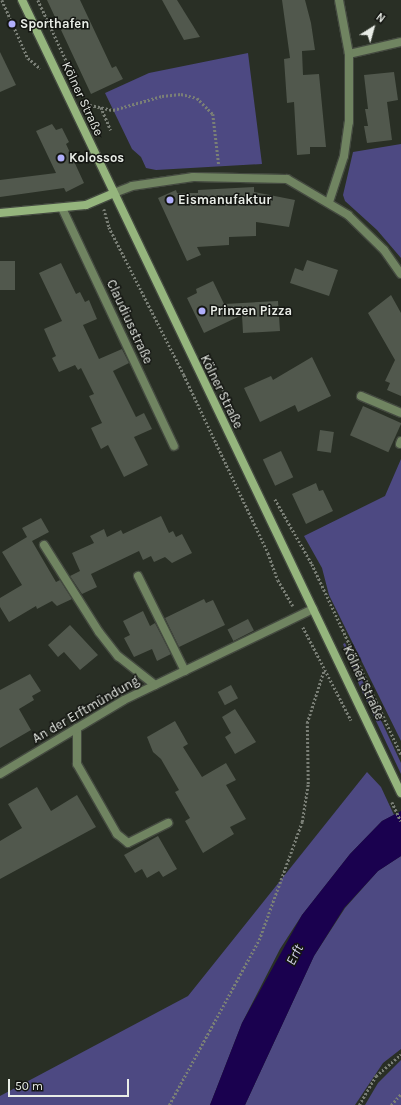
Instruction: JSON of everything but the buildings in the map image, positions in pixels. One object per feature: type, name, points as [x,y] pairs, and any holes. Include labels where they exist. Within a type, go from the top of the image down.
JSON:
[{"type":"main road","name":"Kölner Straße","points":[[22,0],[190,355],[401,793]]},
{"type":"main road","points":[[0,213],[86,205],[114,193]]},
{"type":"street","points":[[329,202],[344,156],[349,122],[349,54],[339,0]]},
{"type":"street","points":[[349,54],[401,42]]},
{"type":"street","points":[[114,193],[132,186],[193,177],[272,176],[302,185],[329,202],[369,234],[401,272]]},
{"type":"street","name":"Claudiusstraße","points":[[62,208],[174,446]]},
{"type":"street","points":[[361,396],[401,413]]},
{"type":"street","points":[[44,545],[99,632],[118,656],[155,685]]},
{"type":"street","points":[[138,576],[185,671]]},
{"type":"street","name":"An der Erftmündung","points":[[0,774],[77,728],[155,685],[313,609]]},
{"type":"street","points":[[77,728],[77,764],[117,834],[128,843],[168,823]]},
{"type":"path","points":[[2,0],[28,58],[46,72]]},
{"type":"path","points":[[86,104],[113,110],[135,102],[175,95],[197,98],[213,114],[219,166]]},
{"type":"path","points":[[101,107],[111,130]]},
{"type":"path","points":[[101,198],[109,227],[184,375],[268,553],[278,580],[352,723]]},
{"type":"path","points":[[190,355],[214,369],[227,398]]},
{"type":"path","points":[[275,498],[309,557],[401,754]]},
{"type":"path","points":[[169,1105],[259,940],[302,822],[308,784],[307,723],[324,670]]},
{"type":"path","points":[[389,795],[401,821]]},
{"type":"path","points":[[359,1105],[376,1076],[401,1054]]},
{"type":"path","points":[[391,1105],[401,1094]]},
{"type":"shaded area","points":[[248,53],[262,164],[156,170],[146,168],[141,157],[132,149],[105,93],[149,73]]},
{"type":"shaded area","points":[[401,144],[401,258],[377,230],[345,201],[343,195],[353,152]]},
{"type":"shaded area","points":[[401,459],[401,741],[329,595],[322,568],[304,536],[385,496]]},
{"type":"shaded area","points":[[345,643],[401,763],[401,774],[360,687],[343,644]]},
{"type":"shaded area","points":[[367,772],[381,787],[394,815],[382,821],[350,854],[302,915],[280,949],[242,1023],[210,1105],[0,1105],[0,1096],[188,996]]},
{"type":"shaded area","points":[[401,856],[401,1049],[383,1063],[355,1105],[245,1105],[314,956],[345,908],[378,871]]},
{"type":"shaded area","points":[[401,1060],[401,1105],[365,1105],[378,1083]]},
{"type":"water","name":"Erft","points":[[401,811],[401,856],[378,871],[344,908],[314,956],[245,1105],[210,1105],[242,1023],[302,915],[350,854],[382,821]]},
{"type":"place","name":"Sporthafen","points":[[12,24]]},
{"type":"place","name":"Kolossos","points":[[61,158]]},
{"type":"place","name":"Eismanufaktur","points":[[170,200]]},
{"type":"place","name":"Prinzen Pizza","points":[[202,311]]}]
